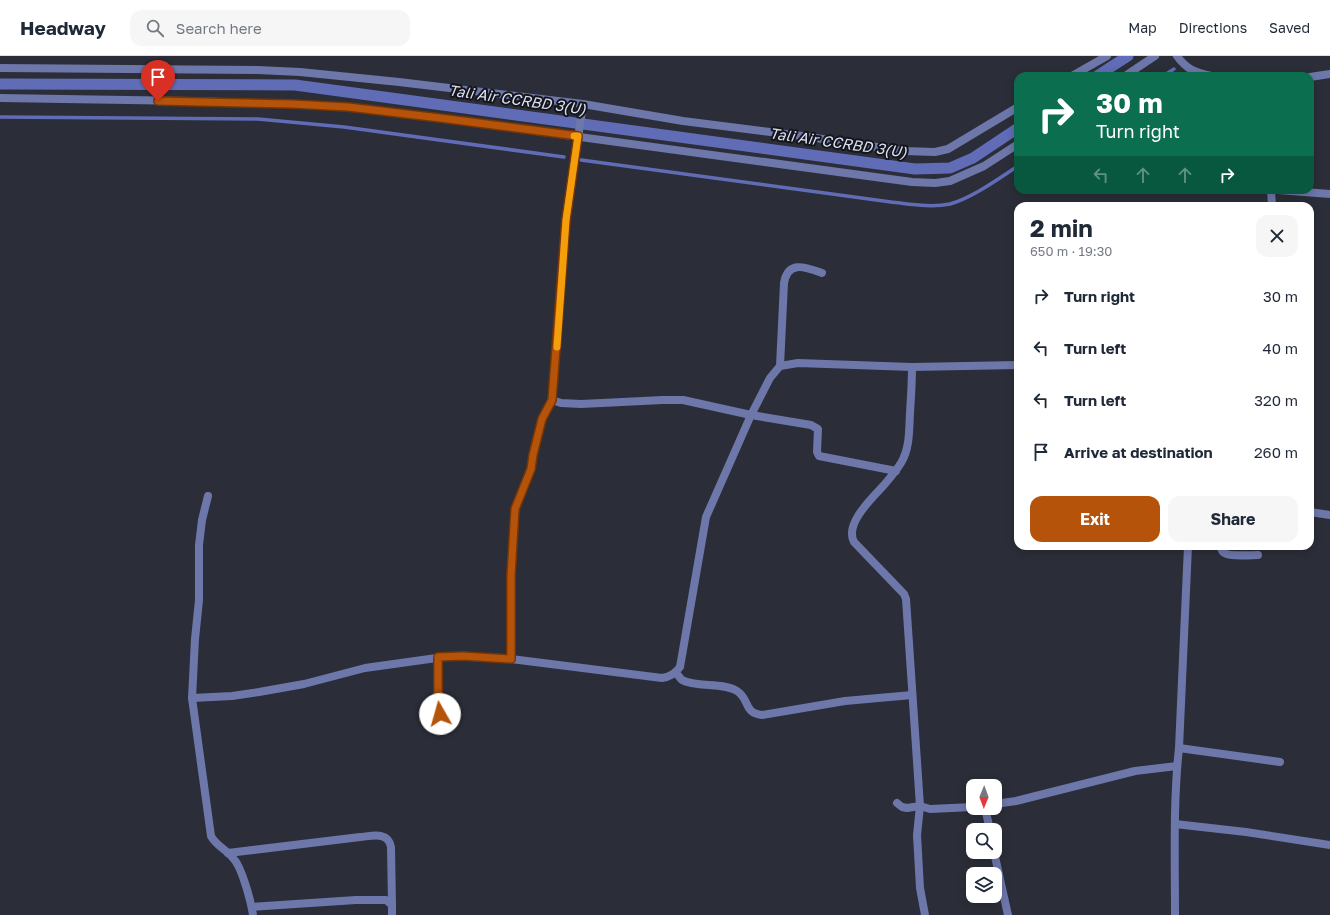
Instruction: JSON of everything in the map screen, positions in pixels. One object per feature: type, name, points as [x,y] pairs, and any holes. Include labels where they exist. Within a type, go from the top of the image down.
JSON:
[{"type":"street","points":[[1079,72],[1106,56]]},
{"type":"street","points":[[1131,72],[1155,56]]},
{"type":"street","points":[[1177,56],[1183,64],[1197,72]]},
{"type":"street","points":[[0,68],[265,70],[399,82],[582,108],[683,120],[904,151],[922,152],[935,152],[948,149],[1014,109]]},
{"type":"street","points":[[1314,76],[1330,74]]},
{"type":"street","points":[[0,98],[276,103],[348,107],[579,132],[912,182],[935,183],[950,181],[984,166],[1014,147]]},
{"type":"street","points":[[511,659],[511,575],[515,509],[531,469],[542,419],[552,400],[566,220],[582,108]]},
{"type":"street","points":[[1314,193],[1330,194]]},
{"type":"street","points":[[192,698],[232,696],[259,692],[304,684],[365,668],[438,657],[462,656],[511,659],[662,678],[669,677],[676,673],[680,667],[682,658],[706,517],[750,415],[770,378],[780,366],[784,283],[787,273],[794,268],[799,267],[822,273]]},
{"type":"street","points":[[780,366],[798,362],[912,366],[1014,365]]},
{"type":"street","points":[[912,366],[909,442],[905,456],[896,471],[868,502],[852,528],[851,536],[854,542],[904,594],[906,599],[920,806],[917,835],[920,888],[925,915]]},
{"type":"street","points":[[552,400],[561,403],[581,404],[683,400],[750,415],[811,425],[818,429],[817,452],[819,456],[896,471]]},
{"type":"street","points":[[208,496],[202,520],[199,545],[199,600],[195,639],[192,698],[210,829],[214,842],[237,862],[252,911],[356,900],[386,900],[392,904]]},
{"type":"street","points":[[1314,513],[1330,515]]},
{"type":"street","points":[[1175,915],[1175,824],[1177,766],[1188,550]]},
{"type":"street","points":[[1222,550],[1224,554],[1229,555],[1258,555]]},
{"type":"street","points":[[676,673],[683,680],[727,687],[737,691],[744,697],[749,710],[754,714],[762,715],[845,702],[912,695]]},
{"type":"street","points":[[1179,748],[1280,762]]},
{"type":"street","points":[[1002,803],[1016,801],[1131,772],[1177,766]]},
{"type":"street","points":[[897,803],[902,807],[966,807]]},
{"type":"street","points":[[1175,824],[1246,832],[1330,845]]},
{"type":"street","points":[[228,853],[360,837],[379,836],[386,838],[390,841],[391,847],[392,915]]},
{"type":"street","points":[[996,859],[1008,915]]},
{"type":"lane","points":[[438,657],[439,705],[444,723]]},
{"type":"waterway","name":"Tali Air CCRBD 3(U)","points":[[1103,72],[1128,56]]},
{"type":"waterway","points":[[1169,72],[1174,69]]},
{"type":"waterway","name":"Tali Air CCRBD 3(U)","points":[[0,84],[295,85],[915,169],[950,168],[973,158],[1014,131]]},
{"type":"waterway","points":[[0,117],[258,119],[344,127],[564,157]]},
{"type":"waterway","points":[[581,160],[928,206],[950,204],[958,201],[985,188],[1014,169]]},
{"type":"slow traffic","points":[[557,347],[566,220],[578,136],[574,136]]},
{"type":"route","points":[[158,101],[292,104],[348,107],[578,136],[566,220],[552,400],[542,419],[531,469],[515,509],[511,575],[511,659],[462,656],[438,657],[438,695],[440,714]]}]
